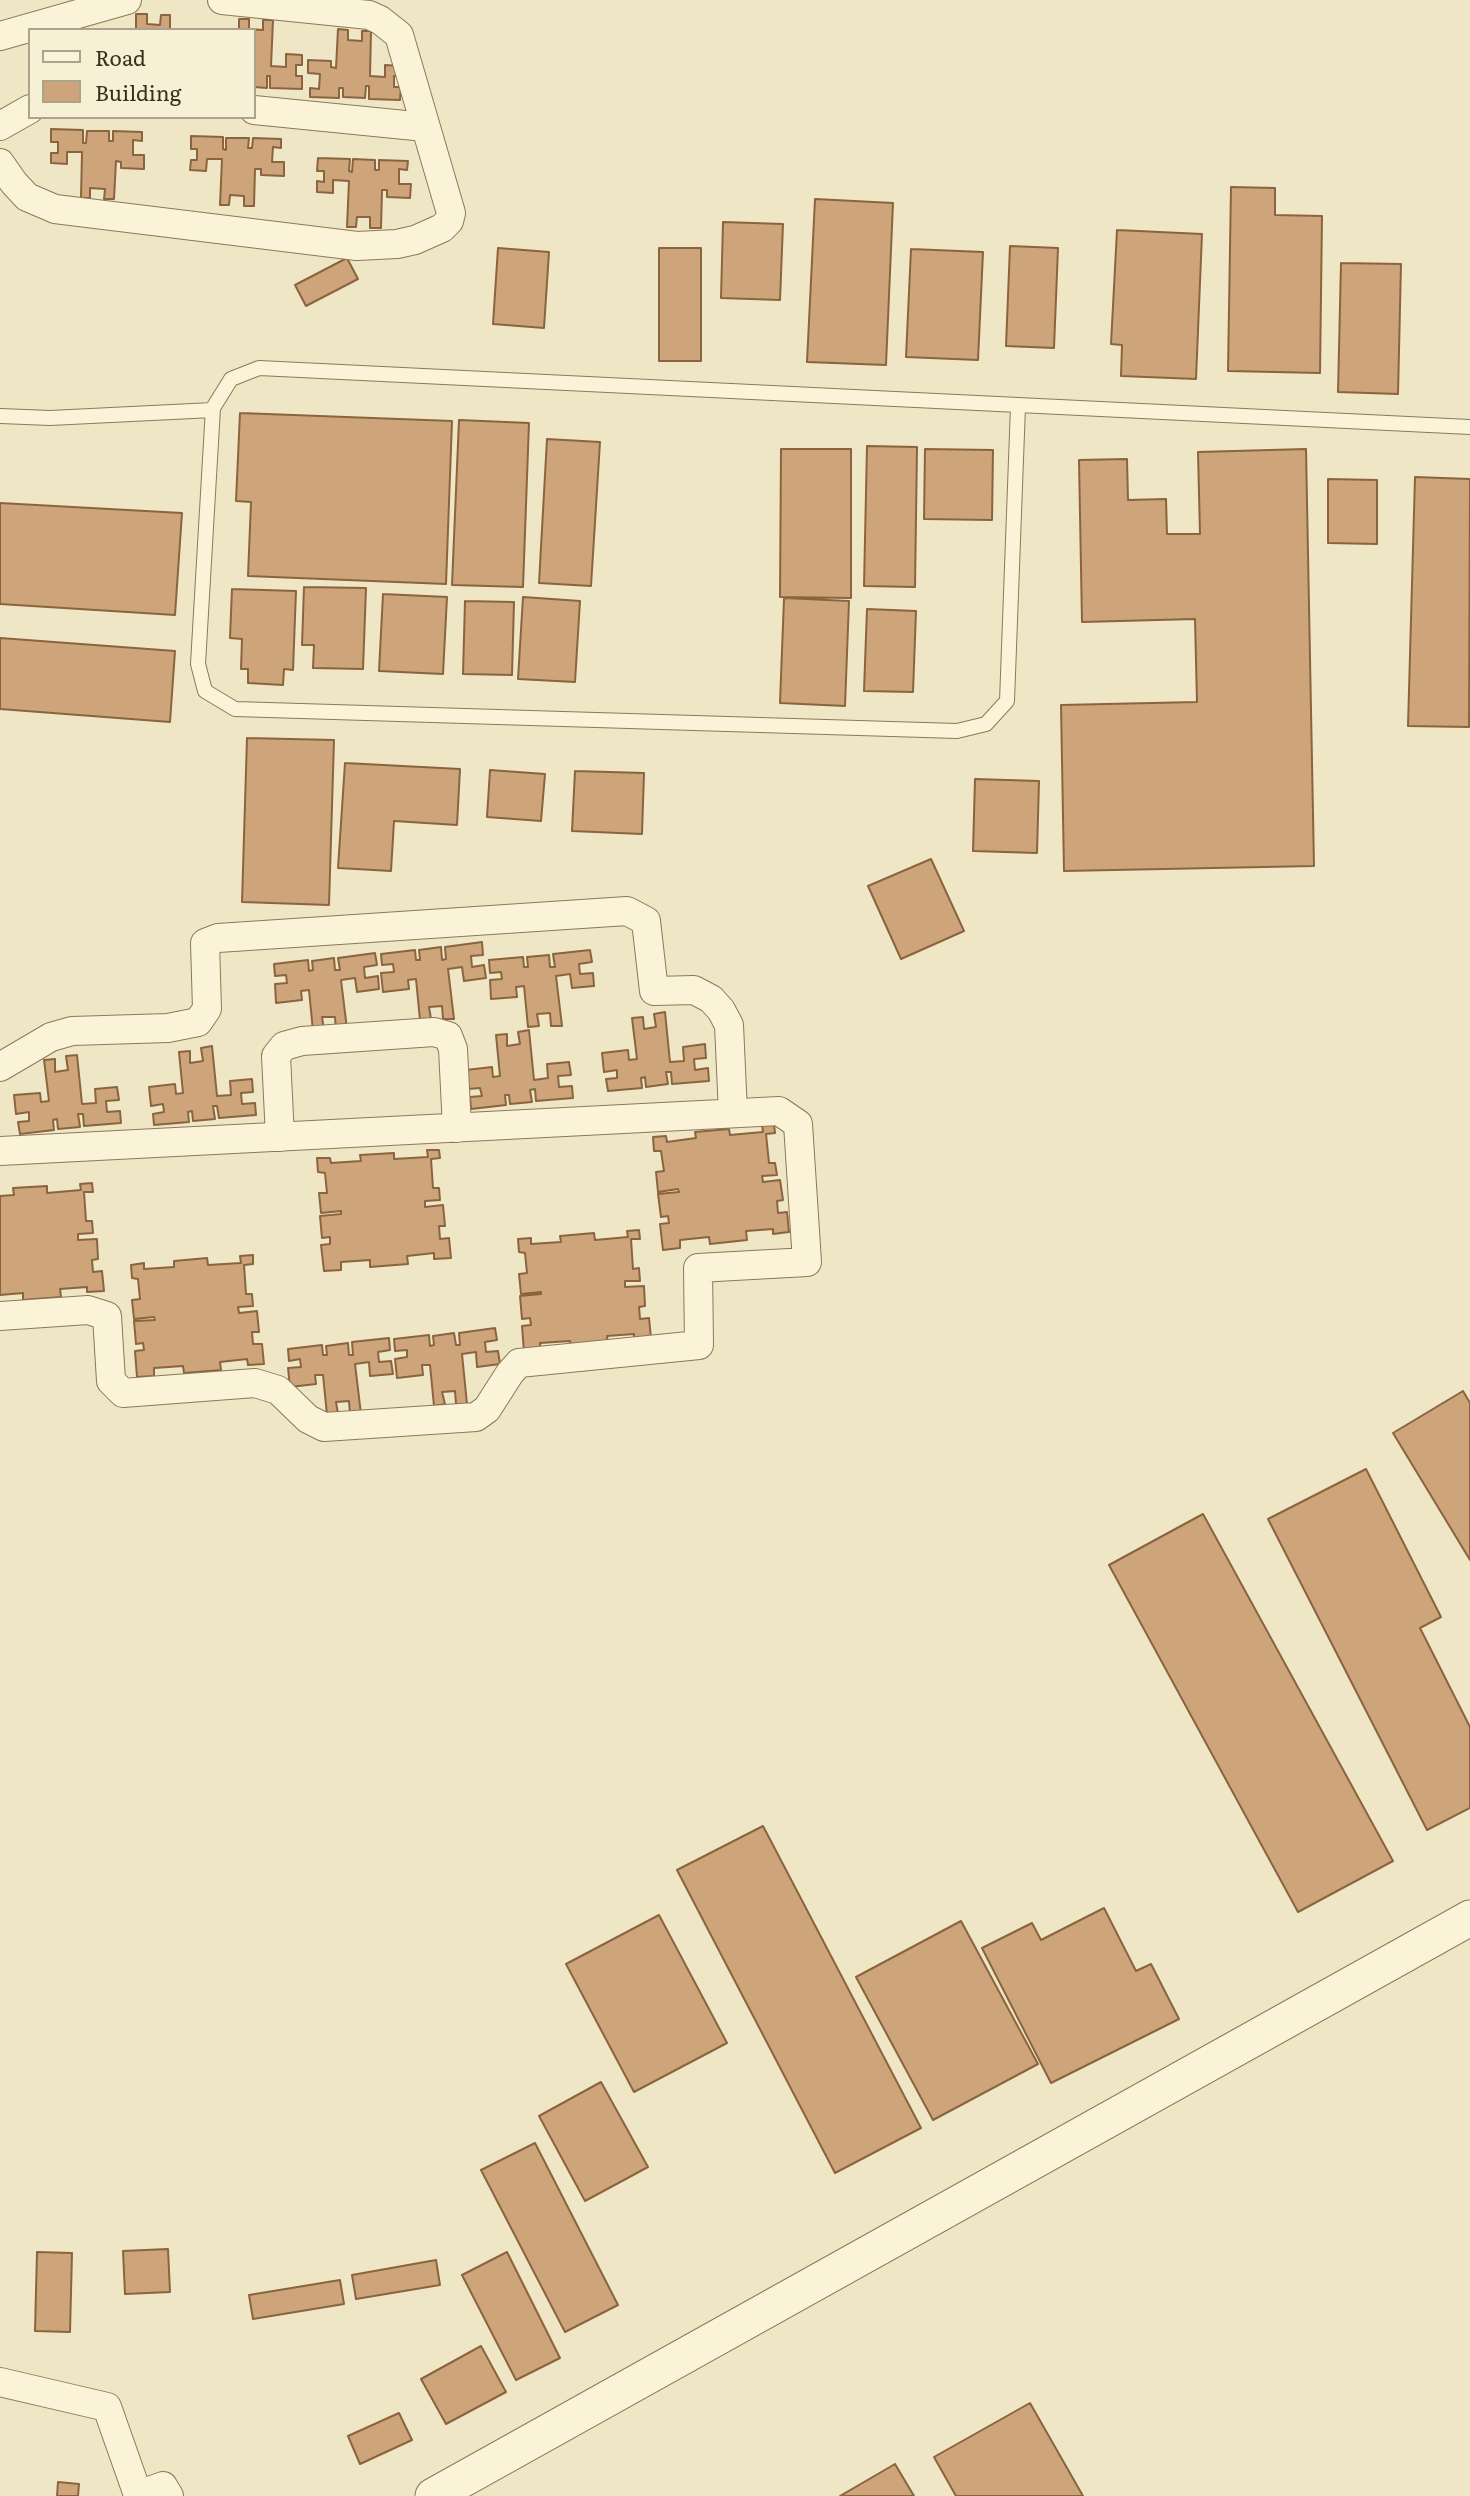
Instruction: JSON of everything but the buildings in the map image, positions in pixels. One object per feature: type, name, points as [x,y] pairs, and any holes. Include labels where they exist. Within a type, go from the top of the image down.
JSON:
[{"type":"street","points":[[28,28],[127,0]]},
{"type":"street","points":[[0,163],[27,197],[55,209],[357,246],[397,244],[415,240],[442,228],[449,221],[451,213],[400,35],[369,15],[222,0]]},
{"type":"street","points":[[0,36],[28,28]]},
{"type":"street","points":[[0,126],[28,110]]},
{"type":"street","points":[[256,110],[425,127]]},
{"type":"street","points":[[0,1067],[51,1037],[72,1031],[168,1028],[198,1022],[207,1009],[205,943],[218,937],[627,911],[646,921],[654,991],[694,990],[711,999],[729,1025],[733,1113]]},
{"type":"street","points":[[280,1137],[276,1056],[284,1046],[302,1041],[434,1032],[448,1036],[453,1049],[457,1128]]},
{"type":"street","points":[[0,1151],[779,1111],[798,1124],[807,1262],[698,1268],[699,1345],[519,1363],[487,1409],[476,1417],[324,1427],[308,1419],[278,1390],[255,1383],[123,1393],[111,1381],[107,1317],[88,1310],[0,1316]]},
{"type":"street","points":[[449,2492],[1470,1918]]},
{"type":"street","points":[[0,2382],[107,2407],[138,2495],[163,2486],[169,2496]]},
{"type":"lane","points":[[1018,406],[1007,701],[986,724],[957,731],[234,709],[205,691],[198,664],[213,410],[231,379],[259,368],[1470,428]]},
{"type":"lane","points":[[0,416],[50,418],[213,410]]}]
